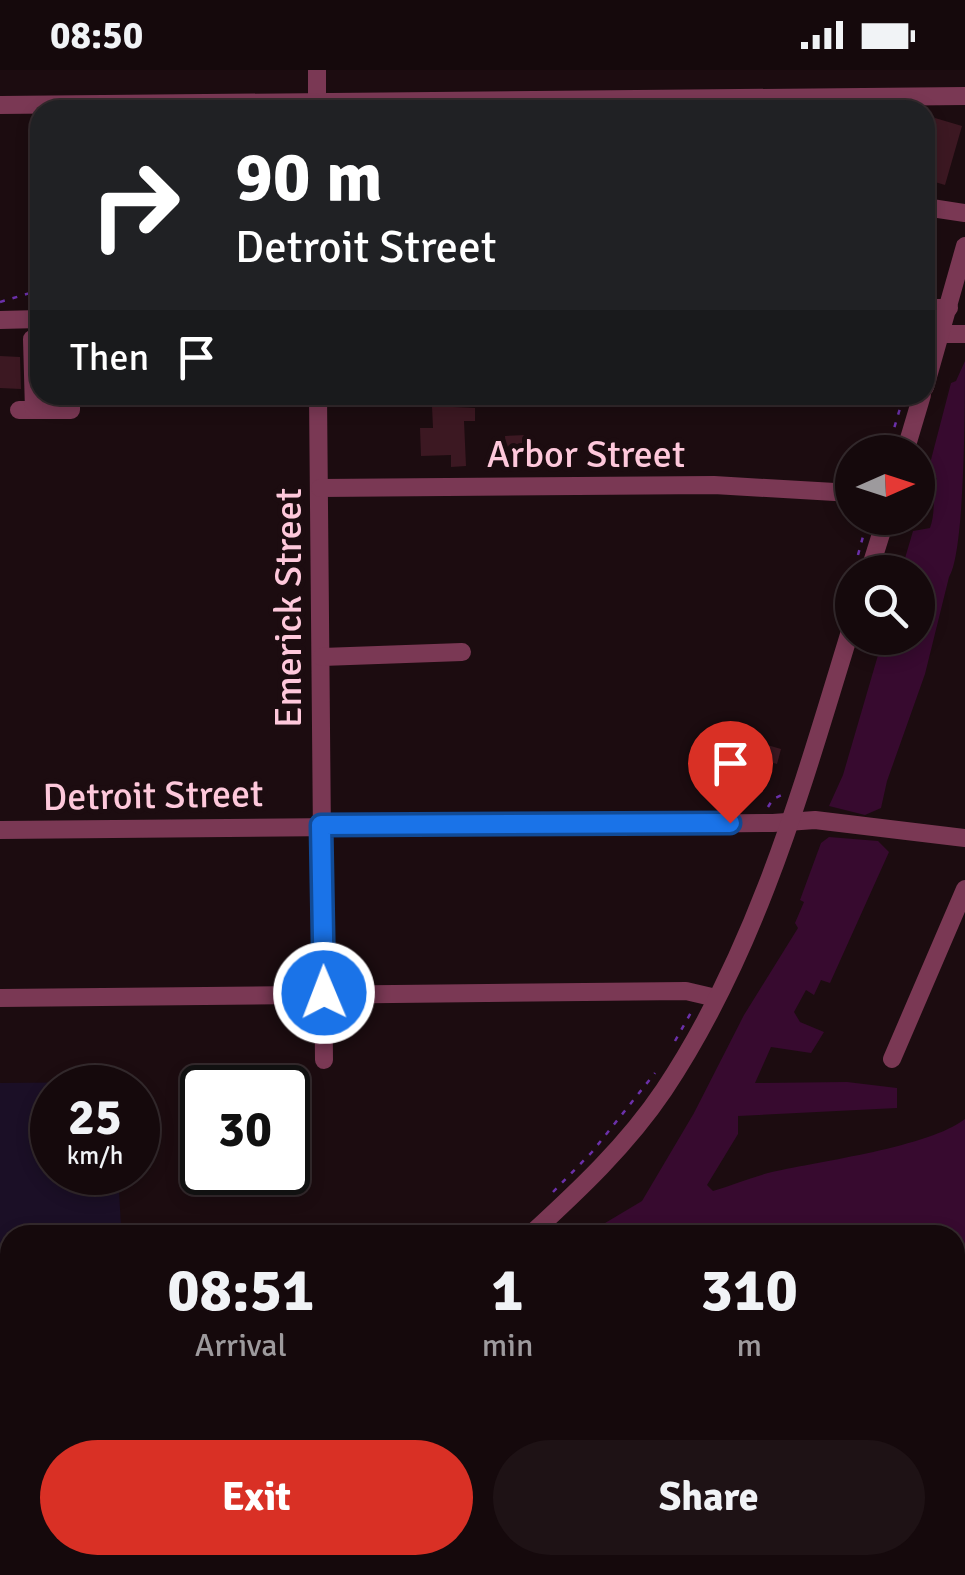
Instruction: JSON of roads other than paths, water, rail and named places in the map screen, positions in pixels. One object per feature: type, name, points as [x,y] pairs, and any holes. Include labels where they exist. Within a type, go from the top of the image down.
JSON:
[{"type":"street","points":[[317,70],[318,100]]},
{"type":"street","points":[[642,100],[965,94]]},
{"type":"street","points":[[0,104],[30,104]]},
{"type":"street","points":[[935,208],[965,213]]},
{"type":"street","points":[[935,354],[965,246]]},
{"type":"street","points":[[935,308],[950,308]]},
{"type":"street","points":[[0,320],[30,320]]},
{"type":"street","points":[[941,334],[965,334]]},
{"type":"street","points":[[30,368],[27,410],[71,410],[71,405]]},
{"type":"street","name":"Emerick Street","points":[[318,405],[324,1060]]},
{"type":"street","points":[[910,435],[919,405]]},
{"type":"street","name":"Arbor Street","points":[[320,488],[714,486],[835,493]]},
{"type":"street","points":[[322,657],[462,652]]},
{"type":"street","points":[[540,1225],[610,1158],[682,1062],[708,996],[760,906],[792,822],[836,655]]},
{"type":"street","name":"Detroit Street","points":[[0,830],[815,820],[965,838]]},
{"type":"street","points":[[892,1060],[965,889]]},
{"type":"street","points":[[0,998],[686,991],[708,996]]}]
